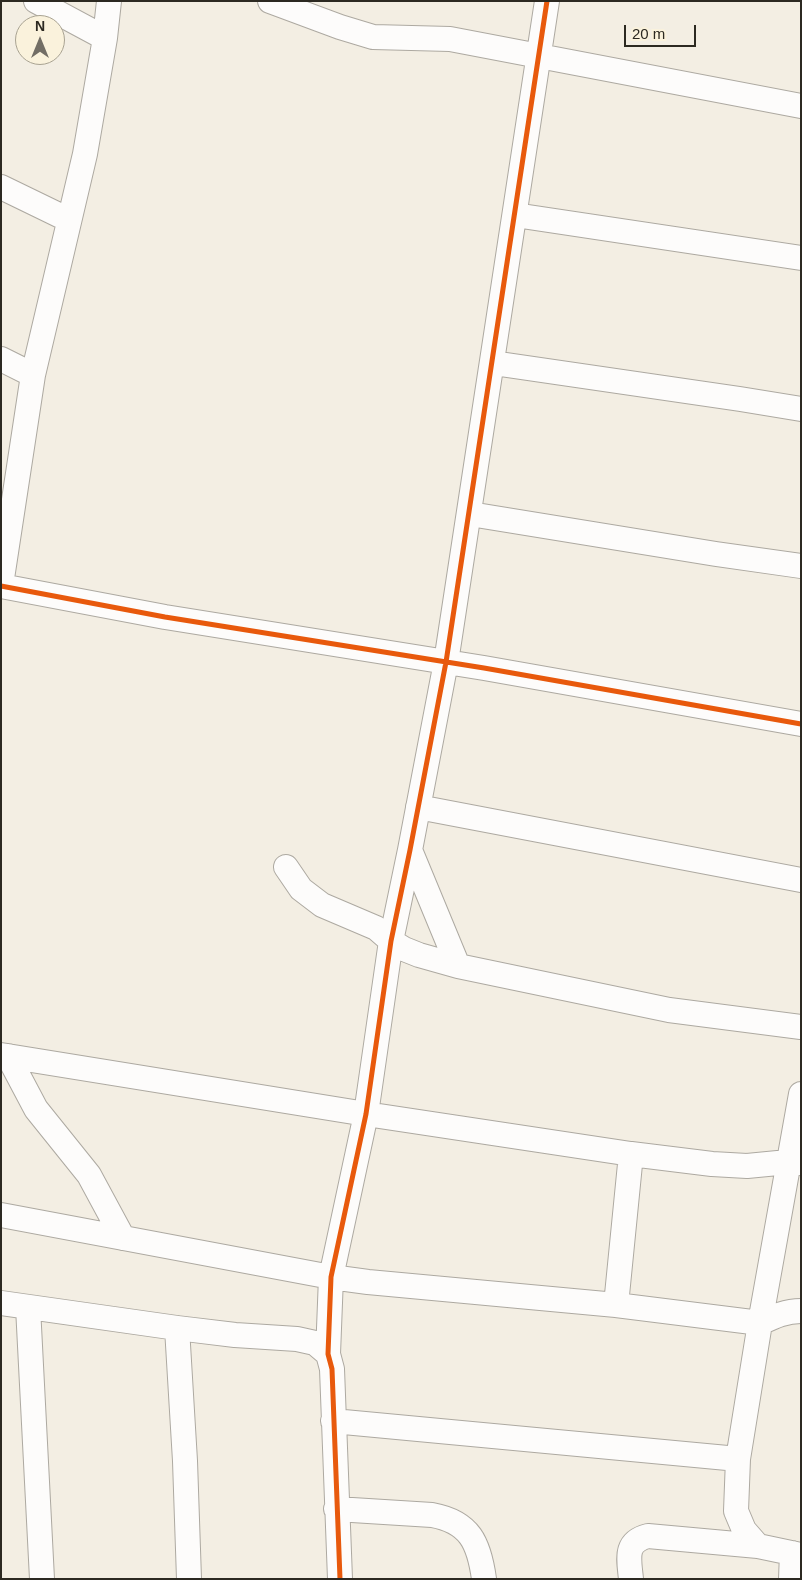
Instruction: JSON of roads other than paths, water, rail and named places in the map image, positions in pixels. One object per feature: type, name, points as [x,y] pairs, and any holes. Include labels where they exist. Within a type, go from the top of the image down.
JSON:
[{"type":"street","points":[[36,1],[105,38]]},
{"type":"street","points":[[109,1],[105,38],[85,154],[33,375],[1,585],[165,617],[446,662],[801,724]]},
{"type":"street","points":[[270,1],[373,37],[450,39],[801,106]]},
{"type":"street","points":[[340,1579],[332,1421],[332,1368],[328,1354],[331,1277],[366,1114],[390,941],[410,850],[446,662],[547,1]]},
{"type":"street","points":[[1,187],[69,220]]},
{"type":"street","points":[[515,215],[801,258]]},
{"type":"street","points":[[1,358],[33,375]]},
{"type":"street","points":[[493,363],[801,409]]},
{"type":"street","points":[[470,514],[801,566]]},
{"type":"street","points":[[418,807],[801,880]]},
{"type":"street","points":[[410,850],[458,966]]},
{"type":"street","points":[[286,867],[301,889],[322,905],[376,928],[390,941],[412,952],[458,966],[669,1010],[801,1027]]},
{"type":"street","points":[[4,1055],[366,1114],[631,1154],[712,1164],[747,1166],[794,1163]]},
{"type":"street","points":[[4,1055],[36,1109],[89,1175],[123,1238]]},
{"type":"street","points":[[758,1546],[744,1530],[736,1511],[738,1459],[760,1323],[794,1163],[801,1094]]},
{"type":"street","points":[[616,1305],[631,1154]]},
{"type":"street","points":[[1,1215],[331,1277],[616,1305],[760,1323],[777,1314],[801,1311]]},
{"type":"street","points":[[1,1303],[177,1328],[235,1335],[297,1339],[316,1343],[328,1354]]},
{"type":"street","points":[[28,1307],[42,1579]]},
{"type":"street","points":[[177,1328],[190,1579]]},
{"type":"street","points":[[332,1421],[738,1459]]},
{"type":"street","points":[[336,1509],[432,1515],[447,1518],[460,1524],[476,1544],[482,1561],[484,1579]]},
{"type":"street","points":[[630,1579],[630,1548],[637,1539],[648,1536],[758,1546],[796,1554],[791,1579]]}]
